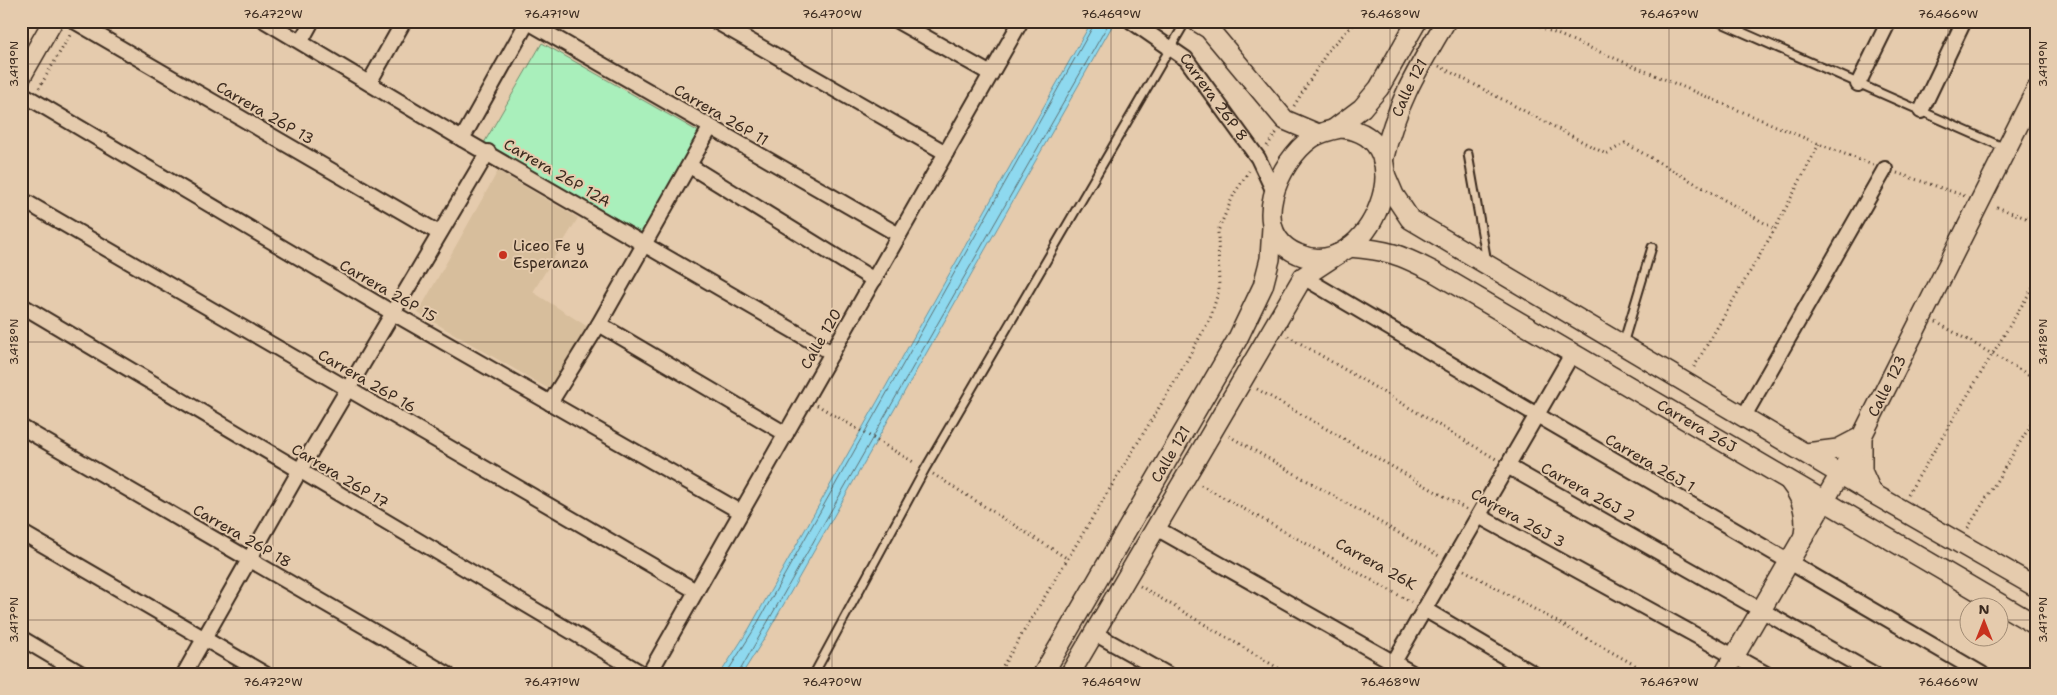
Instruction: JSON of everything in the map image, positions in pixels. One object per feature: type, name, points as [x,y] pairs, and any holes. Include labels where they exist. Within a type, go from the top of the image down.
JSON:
[{"type":"street","points":[[21,77],[53,21]]},
{"type":"street","name":"Carrera 26P 12A","points":[[265,21],[462,139],[488,152],[832,353]]},
{"type":"street","points":[[300,41],[312,21]]},
{"type":"street","points":[[369,83],[404,21]]},
{"type":"street","points":[[462,139],[528,21]]},
{"type":"street","name":"Carrera 26P 11","points":[[528,21],[710,128],[899,235]]},
{"type":"street","points":[[716,21],[946,153]]},
{"type":"street","points":[[897,21],[991,74]]},
{"type":"street","name":"Calle 120","points":[[649,674],[1021,21]]},
{"type":"street","points":[[1196,21],[1209,29],[1286,120],[1326,132]]},
{"type":"street","name":"Calle 121","points":[[1326,132],[1362,108],[1379,88],[1417,21]]},
{"type":"street","name":"Calle 121","points":[[1384,168],[1389,134],[1406,90],[1446,21]]},
{"type":"street","points":[[1858,84],[1889,21]]},
{"type":"street","points":[[1921,111],[1964,21]]},
{"type":"street","name":"Carrera 26P 13","points":[[76,22],[439,232]]},
{"type":"street","name":"Carrera 26P 8","points":[[1132,22],[1186,60],[1258,158],[1274,194]]},
{"type":"street","name":"Calle 123","points":[[1724,674],[1862,436],[2036,90]]},
{"type":"street","name":"Carrera 26P 15","points":[[27,96],[393,313],[741,512]]},
{"type":"street","points":[[550,403],[599,324],[710,128]]},
{"type":"street","points":[[1384,168],[1384,190],[1378,210],[1368,228],[1344,250],[1318,258],[1296,254],[1280,241],[1272,227],[1272,212],[1274,194],[1288,162],[1306,143],[1326,132],[1348,129],[1366,136],[1378,149],[1394,195],[1410,219],[1872,493],[2036,587]]},
{"type":"street","points":[[184,674],[300,470],[488,152]]},
{"type":"street","points":[[690,166],[874,280]]},
{"type":"street","points":[[1744,416],[1885,169]]},
{"type":"street","name":"Carrera 26P 16","points":[[21,199],[696,591]]},
{"type":"street","name":"Calle 121","points":[[1043,674],[1237,340],[1263,286],[1270,259],[1272,227]]},
{"type":"street","name":"Carrera 26J","points":[[1344,250],[1383,249],[1398,254],[2036,625]]},
{"type":"street","name":"Calle 121","points":[[1070,674],[1303,277],[1344,250]]},
{"type":"street","name":"Carrera 26J 1","points":[[1303,277],[1982,674]]},
{"type":"street","name":"Carrera 26P 17","points":[[21,305],[643,674]]},
{"type":"street","points":[[599,324],[786,434]]},
{"type":"street","points":[[1391,668],[1572,354]]},
{"type":"street","name":"Carrera 26P 18","points":[[21,426],[446,674]]},
{"type":"street","points":[[1806,453],[1838,450],[1862,436]]},
{"type":"street","points":[[1862,436],[1860,460],[1862,471],[1872,493]]},
{"type":"street","name":"Carrera 26J 2","points":[[1507,466],[1874,674]]},
{"type":"street","points":[[1789,481],[1802,500],[1805,512],[1804,536]]},
{"type":"street","name":"Carrera 26J 3","points":[[1479,516],[1735,655],[1766,674]]},
{"type":"street","points":[[1804,536],[1822,522],[1833,519],[1857,522]]},
{"type":"street","points":[[1156,528],[1391,668],[1414,674]]},
{"type":"street","points":[[21,532],[265,674]]},
{"type":"street","name":"Carrera 26K","points":[[1424,609],[1534,674]]},
{"type":"street","points":[[1094,633],[1167,674]]},
{"type":"street","points":[[21,638],[82,674]]},
{"type":"lane","points":[[814,674],[925,469],[1186,21]]},
{"type":"lane","points":[[1717,21],[2006,149]]},
{"type":"lane","points":[[1468,154],[1487,264]]},
{"type":"lane","points":[[1623,344],[1652,247]]},
{"type":"path","points":[[998,674],[1210,319],[1219,290],[1218,231],[1234,194],[1286,120],[1329,49],[1357,21]]},
{"type":"path","points":[[1526,21],[1819,144],[2036,222]]},
{"type":"path","points":[[21,120],[27,96],[76,22]]},
{"type":"path","points":[[1434,74],[1443,59]]},
{"type":"path","points":[[1438,66],[1606,154],[1625,142],[1774,229]]},
{"type":"path","points":[[1691,372],[1774,229],[1819,144]]},
{"type":"path","points":[[1907,496],[2036,282]]},
{"type":"path","points":[[1923,314],[2036,380]]},
{"type":"path","points":[[1283,344],[1292,329]]},
{"type":"path","points":[[1287,336],[1507,466]]},
{"type":"path","points":[[1252,397],[1261,382]]},
{"type":"path","name":"Carrera 26J 3","points":[[1256,389],[1479,516]]},
{"type":"path","points":[[806,399],[889,446],[1068,559]]},
{"type":"path","points":[[1966,531],[2036,416]]},
{"type":"path","points":[[1224,444],[1233,428]]},
{"type":"path","points":[[1229,436],[1451,563],[1651,674]]},
{"type":"path","points":[[1195,493],[1205,476]]},
{"type":"path","name":"Carrera 26K","points":[[1200,484],[1424,609]]},
{"type":"path","points":[[2030,567],[2036,557]]},
{"type":"path","points":[[1136,594],[1145,578]]},
{"type":"path","points":[[1140,586],[1288,674]]},
{"type":"shaded area","name":"Liceo Fe y Esperanza","points":[[498,171],[578,218],[533,292],[591,329],[554,392],[418,313]]},
{"type":"green space","points":[[542,43],[699,132],[642,233],[484,143]]},
{"type":"water","points":[[1092,21],[1115,21],[764,639],[742,674],[720,674],[749,629]]},
{"type":"place","name":"Liceo Fe y Esperanza","points":[[503,255]]}]
